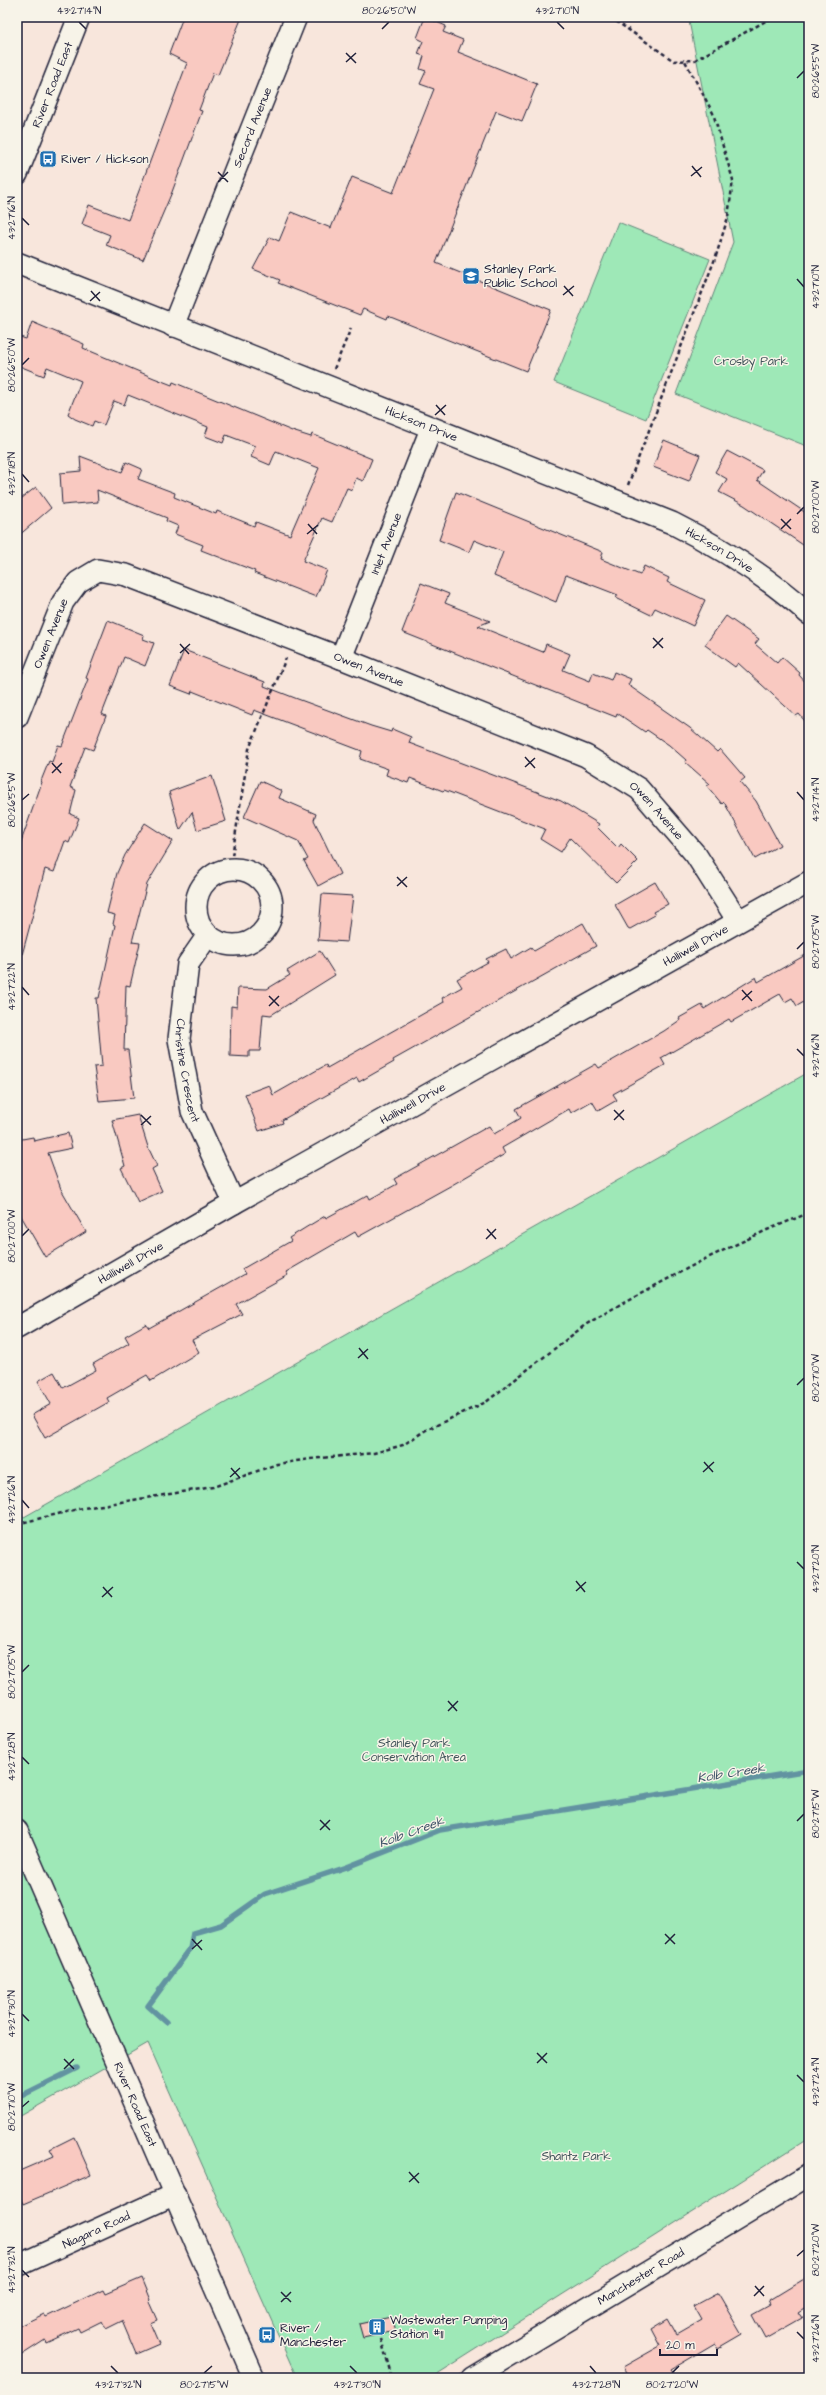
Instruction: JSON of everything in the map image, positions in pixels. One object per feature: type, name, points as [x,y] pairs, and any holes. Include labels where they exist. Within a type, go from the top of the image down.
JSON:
[{"type":"street","name":"River Road East","points":[[17,174],[79,17]]},
{"type":"street","name":"Secord Avenue","points":[[173,326],[296,17]]},
{"type":"street","name":"Hickson Drive","points":[[17,263],[431,429],[672,523],[716,546],[784,591],[809,614]]},
{"type":"street","name":"Inlet Avenue","points":[[341,658],[431,429]]},
{"type":"street","name":"Owen Avenue","points":[[17,717],[62,602],[78,582],[98,570],[126,575],[341,658],[586,756],[639,789],[696,855],[738,921]]},
{"type":"street","points":[[230,869],[244,870],[256,876],[265,885],[270,897],[271,913],[267,925],[254,939],[241,944],[219,942],[208,935],[200,925],[196,912],[198,895],[204,883],[217,873],[230,869]]},
{"type":"street","name":"Halliwell Drive","points":[[19,1323],[809,882]]},
{"type":"street","name":"Christine Crescent","points":[[208,935],[188,964],[179,1039],[192,1111],[234,1203]]},
{"type":"street","name":"River Road East","points":[[17,1831],[254,2378]]},
{"type":"street","name":"Manchester Road","points":[[472,2378],[809,2175]]},
{"type":"street","name":"Niagara Road","points":[[17,2266],[175,2194]]},
{"type":"path","points":[[610,17],[674,61],[695,60],[773,17]]},
{"type":"path","points":[[621,503],[716,256],[728,217],[733,180],[725,147],[713,113],[685,61]]},
{"type":"path","points":[[326,387],[350,328]]},
{"type":"path","points":[[230,869],[249,749],[294,640]]},
{"type":"path","points":[[17,1524],[78,1509],[212,1487],[277,1464],[310,1459],[374,1453],[403,1445],[426,1430],[486,1402],[586,1325],[619,1305],[705,1259],[767,1230],[809,1213]]},
{"type":"path","points":[[381,2339],[392,2378]]},
{"type":"green space","name":"Crosby Park","points":[[696,17],[809,17],[809,447],[676,394],[733,242],[689,21]]},
{"type":"green space","points":[[618,222],[710,259],[646,419],[554,382]]},
{"type":"green space","name":"Stanley Park Conservation Area","points":[[809,1072],[809,2138],[431,2378],[297,2378],[148,2043],[17,2118],[17,1521]]},
{"type":"building","points":[[183,17],[242,17],[218,75],[213,73],[199,110],[202,111],[172,192],[143,260],[106,245],[110,235],[82,224],[89,205],[128,220],[187,63],[169,54]]},
{"type":"building","points":[[425,17],[446,26],[443,32],[463,40],[458,52],[537,84],[522,121],[496,111],[436,263],[551,310],[526,371],[388,316],[387,319],[363,309],[360,315],[278,283],[280,280],[253,269],[270,237],[279,241],[291,212],[331,228],[352,177],[393,193],[434,89],[420,84],[426,71],[420,69],[424,56],[418,54],[423,41],[417,38]]},
{"type":"building","points":[[32,322],[84,344],[83,348],[154,378],[172,385],[173,382],[292,431],[311,437],[312,434],[372,459],[363,481],[356,478],[352,490],[347,488],[332,522],[322,518],[303,561],[327,570],[316,597],[254,573],[255,571],[201,550],[203,545],[175,534],[178,526],[166,521],[167,518],[97,490],[98,502],[62,505],[60,473],[81,471],[80,456],[122,472],[126,462],[142,469],[138,479],[175,493],[174,497],[216,514],[217,511],[254,526],[256,522],[290,535],[319,468],[276,451],[270,465],[251,457],[255,446],[226,435],[223,443],[205,436],[208,427],[128,395],[124,405],[114,401],[104,425],[94,421],[92,426],[75,419],[68,414],[81,381],[47,367],[44,376],[17,365],[17,336],[26,339]]},
{"type":"building","points":[[664,440],[700,455],[689,481],[653,467]]},
{"type":"building","points":[[727,451],[763,470],[757,480],[809,515],[809,549],[744,505],[719,492],[727,479],[715,472]]},
{"type":"building","points":[[36,487],[51,508],[17,537],[17,502]]},
{"type":"building","points":[[456,492],[603,552],[601,559],[640,575],[644,566],[669,578],[667,582],[705,600],[693,626],[655,608],[651,615],[616,598],[618,595],[566,575],[556,602],[494,576],[503,552],[474,540],[469,552],[439,540]]},
{"type":"building","points":[[421,583],[449,594],[445,603],[490,621],[478,626],[543,652],[546,644],[570,654],[563,670],[590,681],[593,673],[611,680],[614,672],[631,679],[628,685],[690,728],[717,752],[720,749],[745,778],[740,782],[756,801],[780,845],[755,859],[724,802],[722,804],[707,786],[710,784],[685,762],[686,760],[669,745],[647,730],[645,732],[617,713],[616,717],[402,632]]},
{"type":"building","points":[[726,616],[759,639],[755,644],[777,663],[782,657],[800,673],[799,675],[809,686],[809,726],[799,714],[796,716],[738,663],[735,667],[705,645]]},
{"type":"building","points":[[108,620],[144,635],[143,639],[154,643],[145,666],[124,657],[102,714],[106,716],[93,750],[85,747],[70,787],[76,790],[70,814],[79,818],[69,843],[65,841],[54,872],[45,869],[22,955],[17,954],[17,853],[42,782],[41,781],[49,761],[52,762],[58,745],[62,746],[88,679],[86,678]]},
{"type":"building","points":[[184,650],[265,682],[264,686],[295,698],[371,726],[391,732],[392,729],[411,737],[409,743],[561,801],[599,824],[597,827],[618,848],[621,844],[638,861],[616,883],[570,838],[561,852],[540,839],[545,829],[410,778],[408,783],[386,775],[388,769],[360,759],[362,751],[254,710],[252,715],[192,691],[191,694],[170,686]]},
{"type":"building","points":[[212,776],[226,821],[197,830],[192,812],[180,830],[169,792]]},
{"type":"building","points":[[260,781],[282,791],[279,798],[316,814],[314,820],[340,874],[318,886],[304,861],[308,859],[298,841],[244,817]]},
{"type":"building","points":[[145,823],[173,841],[147,884],[132,942],[140,943],[130,986],[126,985],[124,1050],[128,1050],[134,1098],[99,1101],[94,1067],[102,1066],[96,998],[99,998],[115,925],[113,924],[115,915],[107,913],[117,873],[125,855]]},
{"type":"building","points":[[655,882],[668,904],[653,912],[655,915],[630,929],[628,928],[615,905]]},
{"type":"building","points":[[322,894],[353,896],[347,942],[318,940]]},
{"type":"building","points":[[583,923],[596,946],[393,1060],[394,1062],[359,1082],[357,1078],[282,1120],[283,1123],[259,1131],[245,1094],[269,1085],[273,1095],[326,1065],[327,1068],[444,1002],[442,998],[462,987],[457,979],[488,962],[486,959],[506,949],[511,959],[531,947],[534,951]]},
{"type":"building","points":[[320,951],[335,975],[271,1015],[263,1014],[260,1051],[249,1051],[249,1057],[230,1056],[231,1006],[237,1007],[238,988],[267,989],[290,975],[287,971]]},
{"type":"building","points":[[809,953],[809,999],[797,1006],[792,998],[785,1002],[780,994],[731,1022],[729,1019],[661,1058],[665,1065],[613,1094],[617,1100],[598,1111],[592,1101],[571,1113],[569,1109],[502,1148],[505,1154],[452,1185],[358,1237],[355,1232],[286,1272],[288,1275],[236,1304],[242,1314],[192,1340],[199,1352],[151,1381],[147,1375],[107,1398],[109,1402],[45,1438],[32,1415],[51,1404],[38,1381],[54,1372],[63,1388],[96,1370],[93,1364],[129,1343],[125,1336],[146,1324],[149,1328],[245,1274],[242,1269],[291,1241],[289,1238],[325,1216],[326,1218],[368,1195],[370,1199],[397,1184],[394,1179],[489,1126],[494,1134],[521,1118],[516,1109],[596,1064],[599,1068],[664,1031],[680,1020],[679,1018],[702,1005],[704,1009],[756,977],[758,982]]},
{"type":"building","points":[[138,1115],[148,1147],[157,1166],[152,1169],[162,1191],[138,1202],[121,1168],[125,1166],[112,1120]]},
{"type":"building","points":[[68,1133],[72,1148],[48,1153],[61,1189],[86,1232],[45,1257],[17,1209],[17,1140],[33,1137],[34,1141]]},
{"type":"building","points":[[74,2137],[91,2175],[23,2204],[17,2190],[17,2172],[54,2156],[50,2149]]},
{"type":"building","points":[[809,2276],[809,2305],[798,2312],[802,2318],[765,2339],[752,2315],[770,2305],[768,2301]]},
{"type":"building","points":[[142,2278],[151,2300],[149,2302],[157,2320],[150,2323],[159,2344],[136,2354],[122,2321],[106,2329],[102,2321],[80,2332],[78,2328],[46,2343],[45,2340],[17,2358],[17,2327],[44,2314],[46,2317],[103,2290],[105,2294]]},
{"type":"building","points":[[718,2293],[742,2334],[718,2348],[715,2343],[671,2369],[677,2378],[629,2378],[623,2367],[660,2346],[651,2329],[667,2319],[676,2335],[702,2320],[694,2306]]},
{"type":"building","name":"Wastewater Pumping Station #11","points":[[391,2317],[395,2331],[363,2338],[359,2324]]},
{"type":"waterway","name":"Kolb Creek","points":[[166,2022],[148,2006],[190,1949],[193,1933],[221,1925],[265,1894],[347,1867],[440,1830],[809,1770]]},
{"type":"waterway","name":"Kolb Creek","points":[[17,2098],[77,2068]]},
{"type":"place","name":"River / Hickson","points":[[48,159]]},
{"type":"place","name":"Stanley Park Public School","points":[[471,276]]},
{"type":"place","name":"Wastewater Pumping Station #11","points":[[377,2327]]},
{"type":"place","name":"River / Manchester","points":[[267,2335]]},
{"type":"park label","name":"Shantz Park","points":[[576,2156]]}]
